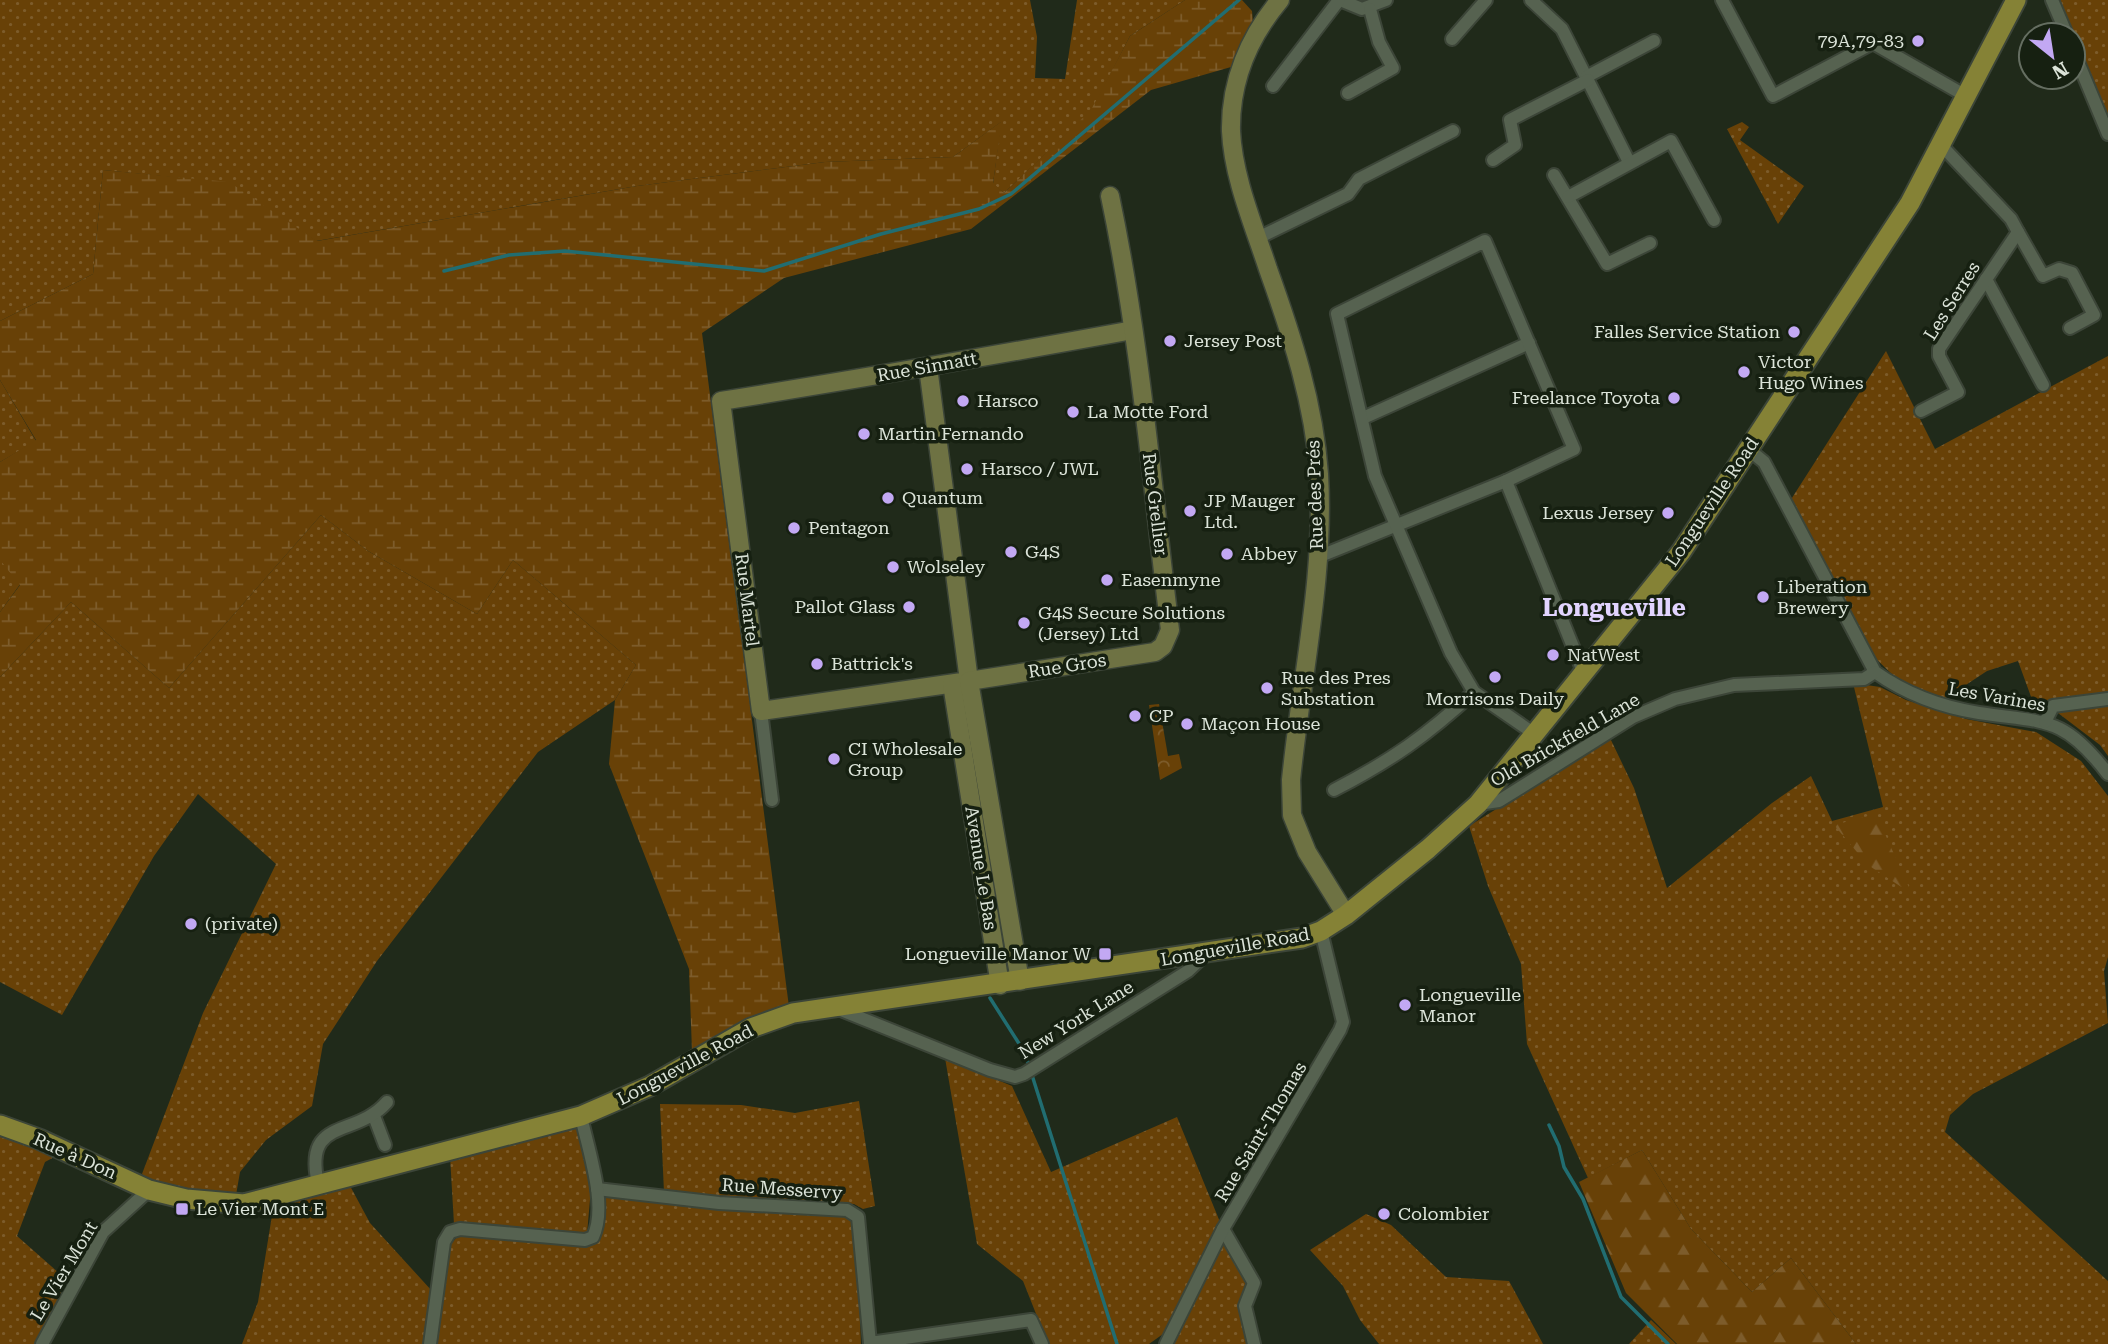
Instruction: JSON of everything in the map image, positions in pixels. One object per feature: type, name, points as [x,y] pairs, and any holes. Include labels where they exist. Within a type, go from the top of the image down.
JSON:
[{"type":"main road","name":"Longueville Road","points":[[149,1190],[186,1199],[244,1203],[581,1116],[650,1086],[751,1028],[793,1013],[1207,953],[1302,938],[1321,931],[1346,915],[1478,804],[1681,552],[1910,203],[1942,146],[2013,2]]},
{"type":"main road","name":"Rue à Don","points":[[0,1125],[39,1139],[149,1190]]},
{"type":"street","name":"Rue des Prés","points":[[1280,0],[1248,48],[1233,102],[1234,150],[1258,238],[1288,326],[1310,405],[1319,475],[1318,557],[1291,780],[1292,815],[1307,852],[1346,915]]},
{"type":"street","points":[[1273,86],[1340,0],[1351,6],[1370,9],[1386,0]]},
{"type":"street","points":[[1452,39],[1486,0]]},
{"type":"street","points":[[1531,0],[1562,29],[1629,162]]},
{"type":"street","points":[[1722,0],[1773,96],[1873,43],[1966,96]]},
{"type":"street","points":[[2052,0],[2061,21]]},
{"type":"street","points":[[1348,93],[1394,68],[1379,42],[1370,9]]},
{"type":"street","points":[[1493,160],[1515,145],[1510,120],[1654,41]]},
{"type":"street","points":[[2087,84],[2108,134]]},
{"type":"street","points":[[1258,238],[1348,194],[1359,179],[1453,131]]},
{"type":"street","points":[[1568,197],[1671,141],[1714,220]]},
{"type":"street","points":[[1942,146],[2011,219],[2043,276],[2067,269],[2072,273],[2094,315],[2070,328]]},
{"type":"street","points":[[1554,175],[1607,264],[1650,243]]},
{"type":"street","name":"Rue Grellier","points":[[1110,196],[1120,236],[1133,330],[1170,630],[1163,646]]},
{"type":"street","name":"Les Serres","points":[[1921,411],[1958,392],[1939,356],[1939,349],[2018,232]]},
{"type":"street","points":[[1318,557],[1395,527],[1506,481],[1574,449],[1485,240],[1337,314],[1376,476],[1395,527],[1451,653],[1474,692],[1536,735]]},
{"type":"street","points":[[1986,279],[2043,386]]},
{"type":"street","name":"Rue Sinnatt","points":[[721,401],[1133,330]]},
{"type":"street","points":[[1363,418],[1529,343]]},
{"type":"street","name":"Avenue Le Bas","points":[[928,367],[960,683],[1010,983]]},
{"type":"street","name":"Rue Martel","points":[[721,401],[772,800]]},
{"type":"street","name":"Les Varines","points":[[1748,449],[1764,462],[1875,672],[1898,688],[1943,706],[2045,722],[2083,744],[2108,774]]},
{"type":"street","points":[[1506,481],[1584,674]]},
{"type":"street","name":"Rue Gros","points":[[761,711],[1146,654],[1163,646]]},
{"type":"street","name":"Old Brickfield Lane","points":[[1478,804],[1499,801],[1633,717],[1675,699],[1734,685],[1864,678],[1875,672]]},
{"type":"street","points":[[1334,790],[1378,767],[1423,738],[1474,692]]},
{"type":"street","points":[[2045,722],[2053,706],[2108,699]]},
{"type":"street","name":"Rue Saint-Thomas","points":[[1166,1344],[1223,1229],[1340,1030],[1343,1022],[1321,931]]},
{"type":"street","name":"New York Lane","points":[[836,1007],[990,1070],[1015,1077],[1024,1074],[1188,971],[1207,953]]},
{"type":"street","points":[[318,1184],[315,1153],[322,1139],[374,1116],[387,1102]]},
{"type":"street","points":[[374,1116],[385,1145]]},
{"type":"street","points":[[430,1344],[444,1242],[450,1232],[460,1229],[585,1240],[593,1237],[596,1230],[597,1189],[581,1116]]},
{"type":"street","name":"Rue Messervy","points":[[597,1189],[719,1203],[848,1210],[858,1217],[870,1343],[1031,1320],[1042,1344]]},
{"type":"street","name":"Le Vier Mont","points":[[42,1344],[103,1233],[149,1190]]},
{"type":"street","points":[[1223,1229],[1254,1283],[1245,1306],[1254,1344]]},
{"type":"green space","points":[[0,0],[1030,0],[1037,37],[1035,78],[1065,79],[1077,0],[1185,0],[1130,36],[1092,110],[1004,193],[993,184],[1001,122],[953,157],[825,162],[637,186],[316,241],[229,183],[103,170],[93,274],[0,321]]},
{"type":"green space","points":[[1185,0],[1242,0],[1252,11],[1253,23],[1231,67],[1151,90],[971,229],[784,278],[702,333],[789,1007],[738,1023],[692,1051],[689,969],[609,764],[615,700],[636,665],[513,560],[477,614],[368,551],[321,515],[169,688],[71,602],[0,677],[0,612],[20,585],[0,560],[0,462],[36,440],[0,380],[0,321],[93,274],[103,170],[229,182],[317,241],[637,186],[825,162],[953,157],[1002,121],[993,183],[1004,193],[1091,110],[1130,36]]},
{"type":"green space","points":[[2057,0],[2108,0],[2108,120],[2087,71],[2087,21],[2066,21]]},
{"type":"green space","points":[[1742,122],[1749,127],[1740,140],[1804,186],[1778,224],[1727,129]]},
{"type":"green space","points":[[1886,351],[1935,449],[2108,356],[2108,695],[2034,705],[2018,661],[1987,671],[1943,700],[1900,682],[1870,653],[1790,501]]},
{"type":"green space","points":[[0,380],[36,441],[0,462]]},
{"type":"green space","points":[[321,515],[368,551],[477,614],[513,560],[636,665],[615,700],[538,752],[377,961],[323,1044],[312,1106],[266,1140],[240,1172],[236,1195],[172,1188],[160,1185],[142,1174],[203,1013],[276,864],[198,794],[154,856],[62,1015],[0,982],[0,677],[71,602],[169,688]]},
{"type":"green space","points":[[0,558],[21,583],[0,612]]},
{"type":"green space","points":[[1853,683],[1880,687],[1906,700],[1966,719],[2036,732],[2081,761],[2108,796],[2108,957],[2104,971],[2108,1023],[1973,1094],[1950,1115],[1945,1132],[2108,1281],[2108,1344],[1856,1344],[1791,1258],[1752,1292],[1691,1229],[1642,1150],[1588,1178],[1527,1044],[1521,964],[1488,886],[1469,826],[1610,738],[1634,788],[1667,888],[1772,803],[1811,776],[1832,821],[1883,807]]},
{"type":"green space","points":[[1159,704],[1168,756],[1179,754],[1182,768],[1160,780],[1149,705]]},
{"type":"green space","points":[[2108,704],[2108,756],[2100,745],[2058,713]]},
{"type":"green space","points":[[1876,814],[1912,894],[1868,865],[1834,825]]},
{"type":"green space","points":[[945,1058],[1012,1086],[1051,1172],[1177,1117],[1220,1222],[1163,1334],[1149,1344],[1048,1344],[1023,1281],[977,1244]]},
{"type":"green space","points":[[859,1101],[875,1206],[863,1209],[854,1204],[664,1192],[660,1104],[741,1105],[795,1113]]},
{"type":"green space","points":[[576,1126],[591,1188],[587,1234],[454,1224],[450,1156]]},
{"type":"green space","points":[[0,1133],[58,1155],[45,1162],[17,1236],[68,1281],[36,1344],[0,1344]]},
{"type":"green space","points":[[1642,1150],[1691,1229],[1752,1292],[1791,1258],[1856,1344],[1677,1344],[1626,1293],[1579,1182]]},
{"type":"green space","points":[[349,1184],[370,1223],[432,1291],[423,1344],[242,1344],[258,1302],[274,1203]]},
{"type":"green space","points":[[602,1197],[747,1210],[846,1214],[856,1223],[861,1344],[433,1344],[449,1246],[459,1235],[597,1244]]},
{"type":"green space","points":[[1366,1214],[1391,1225],[1446,1277],[1509,1281],[1543,1344],[1379,1344],[1360,1320],[1343,1286],[1310,1250]]},
{"type":"green space","points":[[1226,1238],[1248,1278],[1241,1304],[1250,1344],[1174,1344]]},
{"type":"green space","points":[[1651,1320],[1676,1344],[1629,1344]]},
{"type":"waterway","points":[[444,271],[509,255],[565,251],[764,271],[881,234],[979,209],[1011,194],[1239,0]]},
{"type":"waterway","points":[[990,998],[1025,1053],[1117,1344]]},
{"type":"waterway","points":[[1549,1125],[1559,1146],[1564,1167],[1583,1199],[1621,1297],[1668,1344]]},
{"type":"place","name":"79A,79-83","points":[[1918,41]]},
{"type":"place","name":"Falles Service Station","points":[[1794,332]]},
{"type":"place","name":"Jersey Post","points":[[1170,341]]},
{"type":"place","name":"Victor Hugo Wines","points":[[1744,372]]},
{"type":"place","name":"Freelance Toyota","points":[[1674,398]]},
{"type":"place","name":"Harsco","points":[[963,401]]},
{"type":"place","name":"La Motte Ford","points":[[1073,412]]},
{"type":"place","name":"Martin Fernando","points":[[864,434]]},
{"type":"place","name":"Harsco / JWL","points":[[967,469]]},
{"type":"place","name":"Quantum","points":[[888,498]]},
{"type":"place","name":"JP Mauger Ltd.","points":[[1190,511]]},
{"type":"place","name":"Lexus Jersey","points":[[1668,513]]},
{"type":"place","name":"Pentagon","points":[[794,528]]},
{"type":"place","name":"G4S","points":[[1011,552]]},
{"type":"place","name":"Abbey","points":[[1227,554]]},
{"type":"place","name":"Wolseley","points":[[893,567]]},
{"type":"place","name":"Easenmyne","points":[[1107,580]]},
{"type":"place","name":"Liberation Brewery","points":[[1763,597]]},
{"type":"place","name":"Pallot Glass","points":[[909,607]]},
{"type":"place","name":"G4S Secure Solutions (Jersey) Ltd","points":[[1024,623]]},
{"type":"place","name":"NatWest","points":[[1553,655]]},
{"type":"place","name":"Battrick's","points":[[817,664]]},
{"type":"place","name":"Morrisons Daily","points":[[1495,677]]},
{"type":"place","name":"Rue des Pres Substation","points":[[1267,688]]},
{"type":"place","name":"CP","points":[[1135,716]]},
{"type":"place","name":"Maçon House","points":[[1187,724]]},
{"type":"place","name":"CI Wholesale Group","points":[[834,759]]},
{"type":"place","name":"(private)","points":[[191,924]]},
{"type":"place","name":"Longueville Manor W","points":[[1105,954]]},
{"type":"place","name":"Longueville Manor","points":[[1405,1005]]},
{"type":"place","name":"Le Vier Mont E","points":[[182,1209]]},
{"type":"place","name":"Colombier","points":[[1384,1214]]},
{"type":"district","name":"Longueville","points":[[1614,608]]}]
